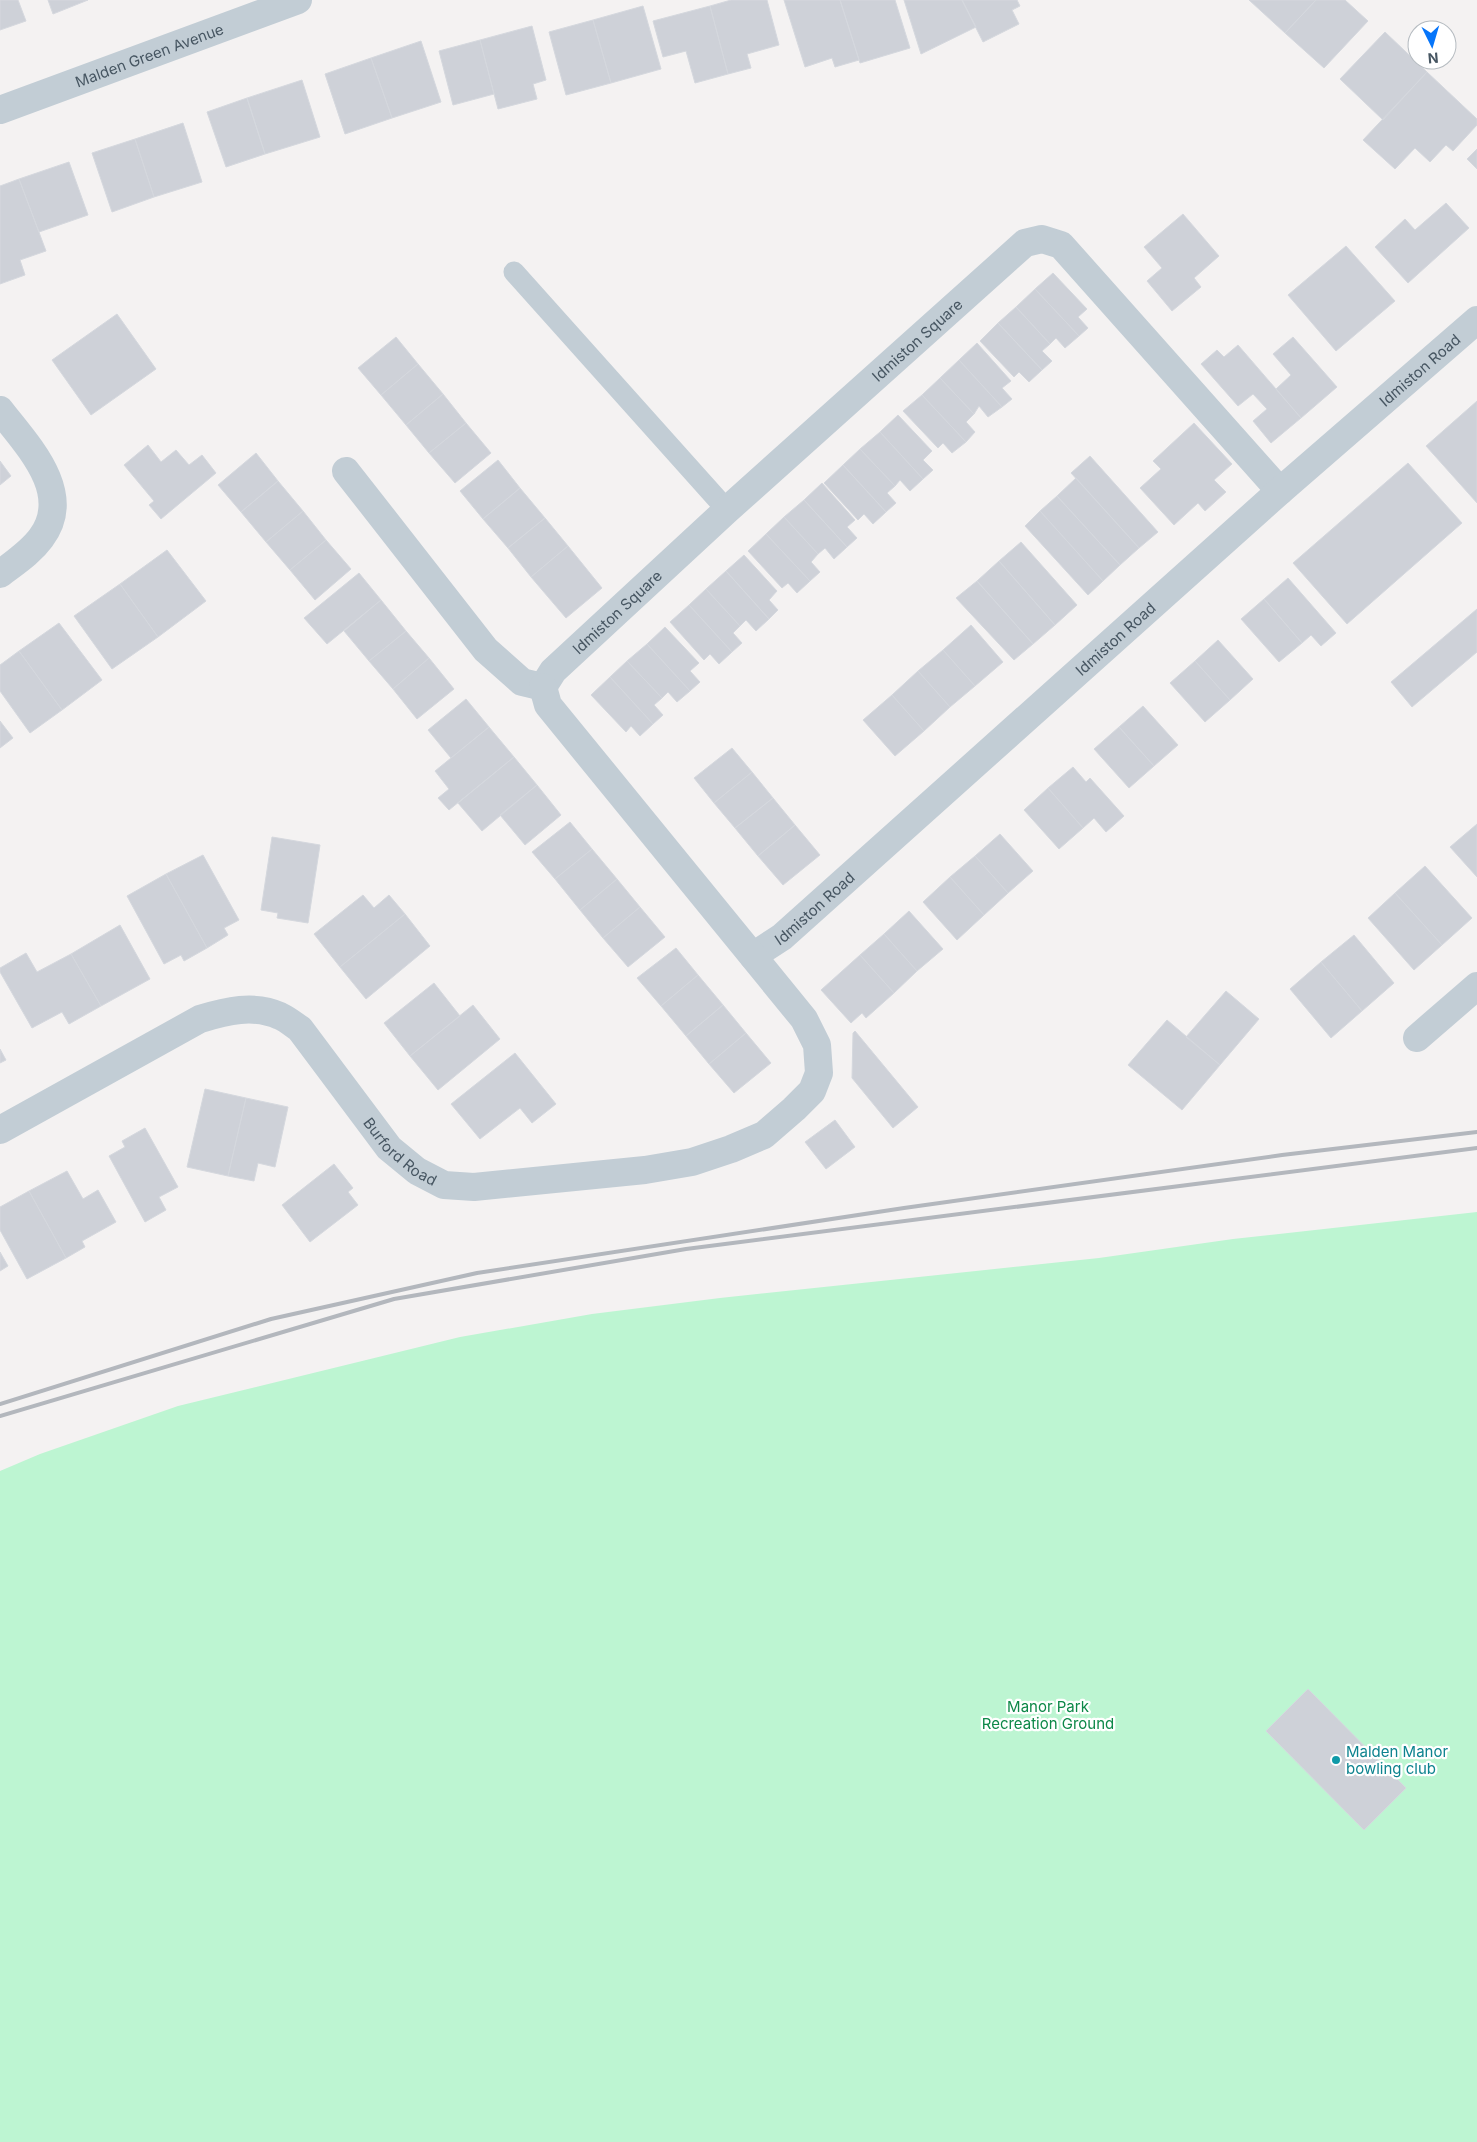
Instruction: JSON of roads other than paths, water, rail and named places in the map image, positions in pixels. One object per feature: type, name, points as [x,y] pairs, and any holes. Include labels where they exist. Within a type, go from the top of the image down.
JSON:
[{"type":"street","name":"Malden Green Avenue","points":[[0,110],[298,0]]},
{"type":"street","name":"Idmiston Square","points":[[543,687],[553,671],[727,510],[1025,244],[1042,239],[1061,245],[1280,491]]},
{"type":"street","name":"Idmiston Road","points":[[753,956],[782,938],[1280,491],[1477,320]]},
{"type":"street","points":[[0,410],[41,464],[51,488],[54,515],[41,538],[22,558],[0,574]]},
{"type":"street","points":[[346,471],[486,650],[522,682],[543,687]]},
{"type":"street","name":"Burford Road","points":[[0,1130],[200,1019],[226,1011],[256,1009],[281,1016],[300,1029],[389,1148],[417,1171],[444,1185],[474,1187],[645,1170],[692,1162],[732,1149],[764,1135],[794,1109],[812,1090],[819,1073],[817,1044],[804,1018],[548,705],[543,687]]},
{"type":"street","points":[[1417,1038],[1477,986]]},
{"type":"lane","points":[[514,272],[727,510]]},
{"type":"railway","points":[[0,1404],[271,1319],[477,1273],[904,1208],[1282,1155],[1477,1132]]},
{"type":"railway","points":[[0,1416],[394,1299],[686,1249],[1477,1148]]},
{"type":"place","name":"Malden Manor bowling club","points":[[1336,1760]]},
{"type":"park label","name":"Manor Park Recreation Ground","points":[[1048,1714]]}]
